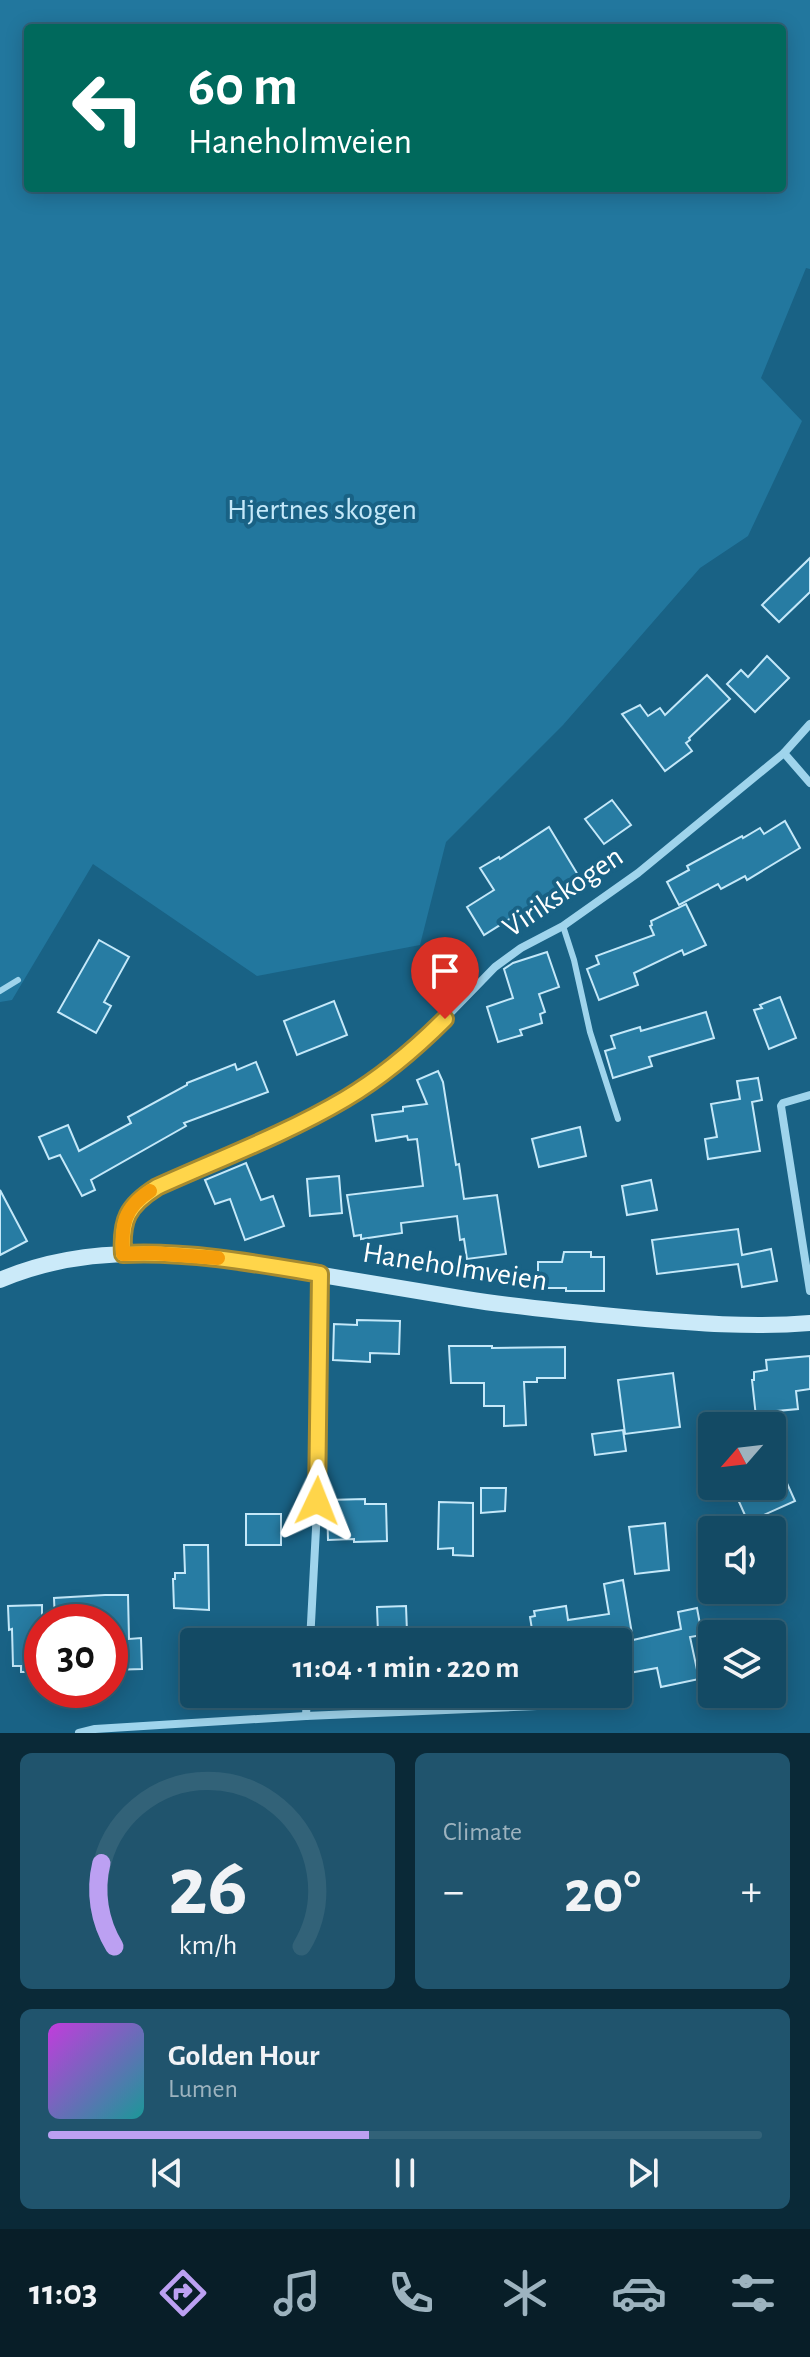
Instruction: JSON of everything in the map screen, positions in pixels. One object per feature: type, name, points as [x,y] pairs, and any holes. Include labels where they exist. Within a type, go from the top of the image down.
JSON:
[{"type":"main road","name":"Haneholmveien","points":[[0,1280],[45,1264],[123,1254],[185,1254],[551,1310],[700,1323],[810,1323]]},
{"type":"street","name":"Virikskogen","points":[[123,1254],[122,1231],[126,1218],[143,1195],[315,1116],[390,1069],[425,1039],[495,967],[521,948],[563,926],[638,873],[784,753],[810,724]]},
{"type":"street","points":[[784,753],[810,783]]},
{"type":"street","points":[[810,1095],[781,1106],[810,1291]]},
{"type":"street","points":[[311,1628],[319,1472],[320,1274]]},
{"type":"street","points":[[306,1708],[306,1716]]},
{"type":"street","points":[[79,1733],[95,1729],[306,1716],[491,1708]]},
{"type":"lane","points":[[563,926],[590,1032],[618,1119]]},
{"type":"lane","points":[[0,991],[18,980]]},
{"type":"green space","name":"Hjertnes skogen","points":[[0,0],[810,0],[810,269],[806,268],[761,378],[802,421],[748,536],[700,568],[563,725],[446,842],[420,945],[257,976],[93,864],[12,1000],[0,1002]]},
{"type":"building","points":[[810,558],[810,592],[779,622],[762,605]]},
{"type":"building","points":[[767,656],[789,678],[755,712],[727,684],[741,670],[748,677]]},
{"type":"building","points":[[707,675],[730,699],[689,738],[686,743],[692,751],[665,771],[622,714],[640,705],[648,716],[660,708],[665,715]]},
{"type":"building","points":[[612,800],[631,825],[604,844],[585,819]]},
{"type":"building","points":[[785,821],[800,848],[747,880],[745,876],[721,889],[718,884],[679,905],[667,882],[689,870],[687,866],[742,836],[760,828],[764,834]]},
{"type":"building","points":[[549,827],[581,880],[573,886],[571,894],[560,902],[553,892],[484,935],[467,907],[494,890],[480,868],[500,859]]},
{"type":"building","points":[[686,904],[706,945],[684,955],[682,950],[634,973],[638,985],[599,1000],[587,969],[599,964],[596,956],[654,935],[651,921]]},
{"type":"building","points":[[99,940],[129,957],[104,1002],[111,1006],[96,1033],[58,1012]]},
{"type":"building","points":[[547,952],[559,987],[539,994],[545,1012],[540,1014],[542,1023],[520,1030],[522,1035],[498,1042],[487,1007],[513,998],[504,969]]},
{"type":"building","points":[[780,997],[796,1038],[769,1049],[754,1010]]},
{"type":"building","points":[[334,1001],[347,1035],[297,1055],[284,1021]]},
{"type":"building","points":[[706,1012],[714,1038],[649,1057],[652,1066],[613,1078],[605,1051],[615,1048],[611,1036],[640,1027],[641,1031]]},
{"type":"building","points":[[256,1062],[268,1092],[184,1123],[186,1126],[91,1180],[95,1190],[82,1196],[60,1155],[49,1159],[39,1137],[68,1125],[79,1151],[131,1123],[128,1117],[187,1083],[235,1064],[237,1070]]},
{"type":"building","points":[[438,1071],[443,1082],[464,1199],[497,1195],[506,1254],[467,1259],[464,1239],[460,1240],[457,1216],[401,1223],[402,1233],[361,1239],[361,1235],[354,1236],[347,1195],[423,1186],[417,1139],[408,1140],[407,1136],[376,1141],[372,1115],[427,1104],[417,1080]]},
{"type":"building","points":[[758,1078],[762,1100],[752,1102],[760,1151],[708,1159],[705,1139],[717,1137],[711,1104],[740,1099],[737,1081]]},
{"type":"building","points":[[580,1127],[586,1156],[539,1167],[532,1139]]},
{"type":"building","points":[[246,1163],[261,1200],[273,1196],[284,1226],[245,1240],[230,1199],[215,1204],[205,1180]]},
{"type":"building","points":[[339,1176],[342,1213],[310,1216],[307,1179]]},
{"type":"building","points":[[651,1180],[657,1210],[627,1215],[622,1186]]},
{"type":"building","points":[[0,1190],[27,1241],[0,1255]]},
{"type":"building","points":[[738,1229],[742,1255],[771,1249],[777,1281],[742,1287],[738,1264],[657,1274],[652,1240]]},
{"type":"building","points":[[564,1252],[591,1252],[591,1257],[604,1257],[604,1291],[538,1288],[538,1262],[562,1262]]},
{"type":"building","points":[[357,1320],[400,1321],[399,1354],[370,1353],[370,1362],[333,1360],[334,1324],[357,1325]]},
{"type":"building","points":[[449,1346],[565,1347],[565,1378],[537,1378],[537,1382],[524,1382],[526,1425],[504,1426],[504,1406],[484,1406],[484,1383],[451,1383]]},
{"type":"building","points":[[810,1356],[810,1389],[796,1391],[798,1409],[755,1412],[752,1380],[754,1372],[767,1370],[766,1360]]},
{"type":"building","points":[[673,1373],[680,1427],[625,1434],[618,1380]]},
{"type":"building","points":[[623,1430],[626,1451],[595,1455],[592,1434]]},
{"type":"building","points":[[786,1481],[795,1501],[761,1516],[745,1516],[738,1500],[786,1500]]},
{"type":"building","points":[[481,1488],[506,1488],[505,1511],[481,1513]]},
{"type":"building","points":[[365,1499],[365,1504],[386,1504],[387,1541],[328,1540],[327,1500]]},
{"type":"building","points":[[439,1502],[473,1503],[473,1556],[453,1555],[453,1548],[438,1549]]},
{"type":"building","points":[[246,1514],[281,1514],[281,1545],[246,1545]]},
{"type":"building","points":[[665,1523],[669,1570],[635,1574],[629,1527]]},
{"type":"building","points":[[184,1545],[208,1545],[209,1610],[174,1608],[173,1579],[175,1573],[185,1573]]},
{"type":"building","points":[[623,1580],[631,1628],[532,1628],[530,1617],[535,1616],[534,1611],[566,1606],[568,1620],[609,1614],[604,1584]]},
{"type":"building","points":[[128,1595],[129,1639],[141,1638],[142,1669],[128,1669],[128,1604],[54,1604],[54,1598]]},
{"type":"building","points":[[8,1606],[24,1606],[24,1672],[21,1672],[21,1666],[13,1666]]},
{"type":"building","points":[[406,1606],[407,1628],[378,1628],[377,1607]]},
{"type":"building","points":[[697,1608],[698,1636],[690,1637],[698,1679],[661,1687],[657,1668],[632,1672],[632,1634],[633,1640],[681,1629],[678,1612]]},
{"type":"slow traffic","points":[[150,1191],[132,1206],[126,1218],[122,1231],[123,1254],[185,1254],[218,1258]]},
{"type":"route","points":[[317,1501],[320,1274],[185,1254],[123,1254],[122,1231],[132,1206],[143,1195],[315,1116],[348,1097],[390,1069],[445,1019]]}]
